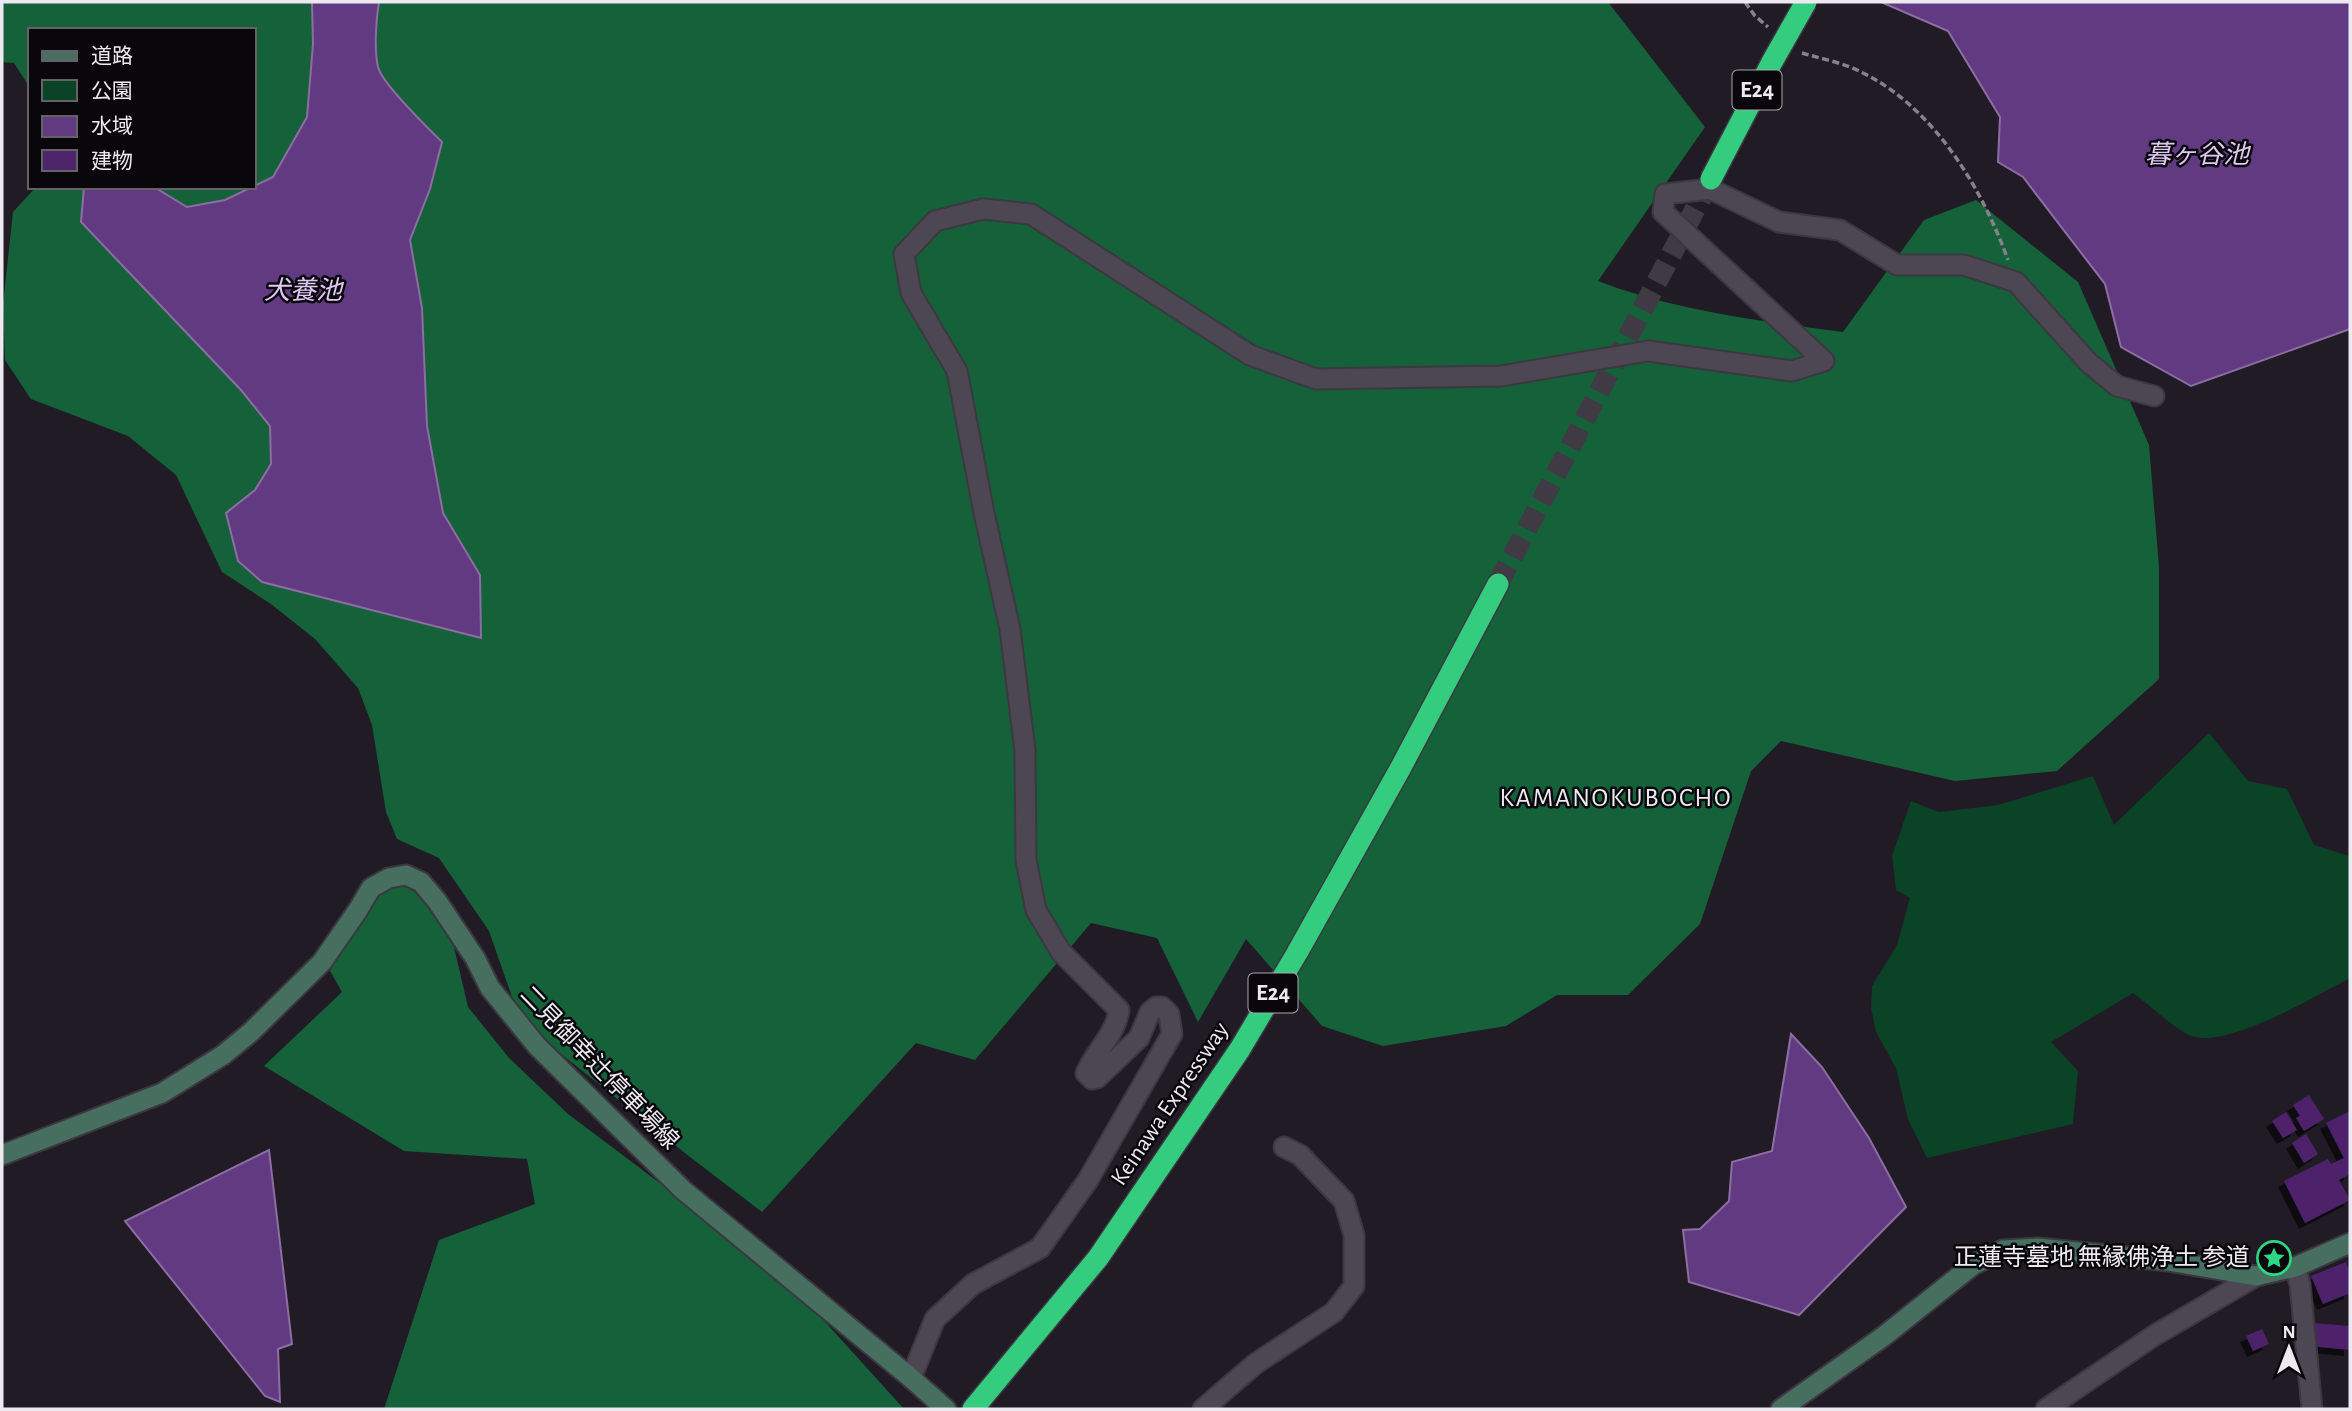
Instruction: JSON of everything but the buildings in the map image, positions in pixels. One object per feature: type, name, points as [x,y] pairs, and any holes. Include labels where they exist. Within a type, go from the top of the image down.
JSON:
[{"type":"highway","name":"E24","points":[[1711,179],[1772,62],[1807,2]]},
{"type":"highway","name":"Keinawa Expressway","points":[[976,1407],[1098,1258],[1240,1049],[1393,780],[1498,584]]},
{"type":"main road","name":"二見御幸辻停車場線","points":[[2,1155],[162,1093],[223,1055],[251,1032],[322,962],[371,888],[389,878],[406,875],[421,882],[437,901],[475,958],[490,988],[537,1046],[683,1190],[946,1409]]},
{"type":"main road","points":[[1781,1409],[1884,1336],[1973,1265],[2003,1250],[2038,1248],[2168,1261],[2256,1276],[2295,1267],[2350,1243]]},
{"type":"street","points":[[911,1378],[935,1319],[973,1284],[1040,1248],[1088,1180],[1172,1034],[1169,1014],[1162,1007],[1156,1007],[1150,1012],[1139,1038],[1092,1079],[1086,1073],[1115,1027],[1119,1010],[1060,952],[1036,910],[1026,860],[1025,751],[1010,629],[984,513],[957,371],[911,293],[904,254],[935,221],[983,209],[1031,214],[1250,355],[1316,379],[1502,376],[1648,351],[1792,370],[1824,361],[1663,212],[1665,194],[1710,189],[1779,222],[1840,230],[1896,265],[1964,265],[2016,282],[2089,363],[2117,386],[2154,396]]},
{"type":"street","points":[[1203,1409],[1255,1364],[1334,1312],[1354,1286],[1354,1235],[1344,1201],[1300,1155],[1284,1147]]},
{"type":"street","points":[[2295,1267],[2300,1284],[2312,1409]]},
{"type":"street","points":[[2046,1409],[2155,1335],[2256,1276]]},
{"type":"path","points":[[1745,2],[1755,16],[1773,30]]},
{"type":"path","points":[[1799,52],[1862,72],[1907,100],[1950,146],[1998,232],[2016,282]]},
{"type":"green space","points":[[2,2],[1608,2],[1705,127],[1598,281],[1688,307],[1843,332],[1924,220],[1976,200],[2078,282],[2149,445],[2159,567],[2159,679],[2057,771],[1955,781],[1781,741],[1751,771],[1700,924],[1628,995],[1557,995],[1506,1026],[1383,1046],[1322,1026],[1246,939],[1198,1022],[1157,938],[1091,923],[975,1060],[916,1043],[762,1212],[541,1038],[512,997],[489,931],[439,858],[397,839],[386,812],[372,725],[358,688],[315,639],[271,604],[222,572],[176,475],[128,436],[31,399],[5,360],[3,304],[13,212],[34,189],[256,189],[256,28],[28,28],[28,85],[14,63],[2,62]]},
{"type":"green space","points":[[2209,733],[2248,781],[2287,789],[2314,845],[2349,856],[2350,978],[2273,1018],[2211,1038],[2188,1035],[2133,993],[2051,1042],[2078,1071],[2073,1124],[1927,1158],[1908,1119],[1896,1068],[1876,1032],[1871,1008],[1872,986],[1897,945],[1910,898],[1896,890],[1892,856],[1911,801],[1939,812],[1998,805],[2093,776],[2114,825]]},
{"type":"green space","points":[[405,881],[433,913],[454,947],[468,1007],[509,1058],[568,1114],[681,1199],[809,1304],[904,1409],[384,1409],[439,1240],[535,1204],[527,1159],[404,1151],[264,1066],[342,992],[330,971],[357,918],[384,884]]},
{"type":"water","name":"犬養池","points":[[312,2],[379,2],[376,43],[381,75],[406,106],[442,142],[430,189],[410,240],[422,308],[427,426],[443,513],[480,575],[481,638],[262,582],[238,561],[226,513],[255,490],[271,464],[270,426],[241,390],[81,222],[84,189],[157,189],[187,207],[225,200],[248,189],[256,189],[256,185],[273,177],[307,117],[313,44]]},
{"type":"water","name":"暮ヶ谷池","points":[[1881,2],[2350,2],[2350,329],[2191,386],[2121,347],[2105,284],[2023,177],[1998,162],[2000,117],[1948,31]]},
{"type":"water","points":[[1791,1034],[1822,1067],[1869,1138],[1906,1207],[1799,1315],[1689,1282],[1683,1230],[1700,1229],[1729,1201],[1732,1162],[1772,1151]]},
{"type":"water","points":[[269,1150],[292,1344],[278,1349],[280,1402],[265,1396],[125,1221]]},
{"type":"tunnel","points":[[1498,584],[1711,179]]},
{"type":"place","name":"正蓮寺墓地 無縁佛浄土 参道","points":[[2274,1258]]},
{"type":"district","name":"KAMANOKUBOCHO","points":[[1616,798]]}]
